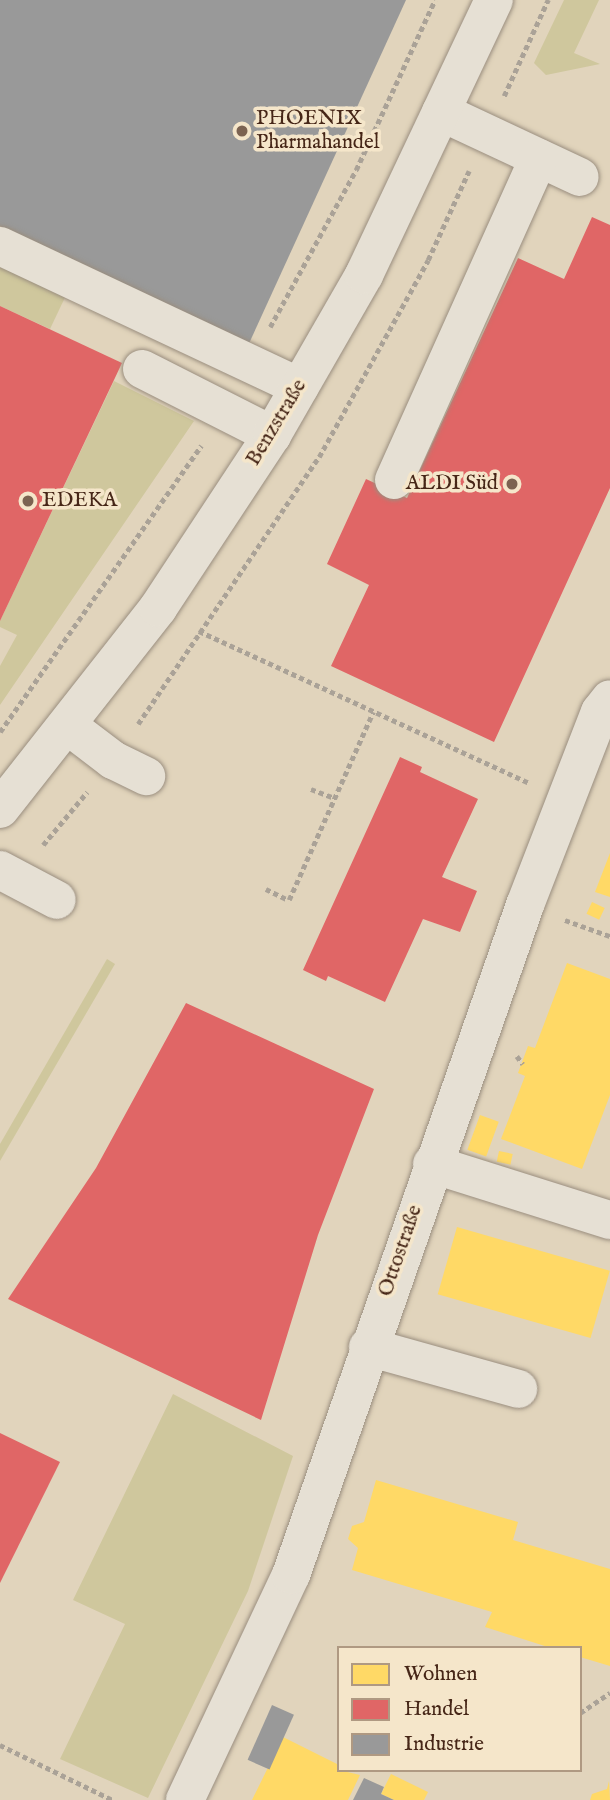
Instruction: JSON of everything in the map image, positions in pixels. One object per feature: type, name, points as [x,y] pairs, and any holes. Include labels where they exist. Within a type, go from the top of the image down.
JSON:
[{"type":"street","name":"Benzstraße","points":[[7,788],[67,725],[158,608],[272,435],[364,275],[494,0]]},
{"type":"street","points":[[441,112],[580,177]]},
{"type":"street","points":[[394,480],[539,158]]},
{"type":"street","points":[[0,246],[300,387]]},
{"type":"street","points":[[142,369],[272,435]]},
{"type":"street","name":"Ottostraße","points":[[185,1800],[291,1575],[432,1164],[566,800],[600,712],[610,699]]},
{"type":"street","points":[[67,725],[113,760],[146,776]]},
{"type":"street","points":[[0,870],[57,900]]},
{"type":"street","points":[[432,1164],[610,1220]]},
{"type":"street","points":[[368,1347],[518,1389]]},
{"type":"path","points":[[158,608],[373,712],[566,800]]},
{"type":"path","points":[[266,889],[289,900],[373,712]]},
{"type":"path","points":[[311,789],[334,799]]},
{"type":"path","points":[[582,1712],[610,1693]]},
{"type":"path","points":[[0,1745],[113,1800]]},
{"type":"shaded area","points":[[564,0],[599,0],[574,53],[600,64],[546,75],[534,63]]},
{"type":"shaded area","points":[[0,257],[69,289],[50,329],[0,306]]},
{"type":"shaded area","points":[[114,381],[194,421],[0,705],[0,666],[17,635],[0,627],[0,621]]},
{"type":"shaded area","points":[[107,959],[115,964],[0,1161],[0,1144]]},
{"type":"shaded area","points":[[173,1394],[293,1456],[248,1591],[148,1798],[60,1759],[125,1624],[73,1600]]},
{"type":"building: Wohnen","points":[[610,853],[610,897],[595,892]]},
{"type":"building: Wohnen","points":[[592,902],[605,908],[599,920],[587,914]]},
{"type":"building: Wohnen","points":[[567,963],[610,979],[610,1095],[582,1169],[501,1139],[525,1076],[518,1073],[528,1046],[535,1048]]},
{"type":"building: Wohnen","points":[[480,1115],[499,1122],[486,1157],[467,1150]]},
{"type":"building: Wohnen","points":[[499,1151],[513,1154],[510,1165],[497,1162]]},
{"type":"building: Wohnen","points":[[457,1227],[610,1271],[591,1338],[438,1294]]},
{"type":"building: Wohnen","points":[[376,1480],[518,1522],[513,1540],[610,1569],[610,1666],[582,1658],[582,1646],[545,1646],[485,1627],[492,1612],[352,1570],[358,1548],[348,1539],[352,1526],[364,1522]]},
{"type":"building: Wohnen","points":[[283,1737],[337,1764],[337,1772],[360,1775],[348,1800],[252,1800]]},
{"type":"building: Wohnen","points":[[391,1774],[428,1792],[424,1800],[394,1800],[381,1794]]},
{"type":"building: Wohnen","points":[[609,1781],[610,1800],[590,1800],[592,1794],[607,1789]]},
{"type":"building: Handel","name":"ALDI Süd","points":[[592,217],[610,225],[610,488],[494,742],[331,666],[369,585],[327,564],[366,479],[407,498],[518,258],[564,279]]},
{"type":"building: Handel","name":"EDEKA","points":[[0,306],[122,363],[0,621]]},
{"type":"building: Handel","points":[[400,757],[422,767],[420,772],[478,799],[442,877],[477,891],[460,932],[423,919],[385,1002],[328,976],[326,981],[303,970]]},
{"type":"building: Handel","points":[[186,1003],[374,1089],[318,1235],[261,1420],[8,1299],[96,1168]]},
{"type":"building: Handel","points":[[0,1433],[60,1462],[0,1583]]},
{"type":"building: Industrie","name":"PHOENIX Pharmahandel","points":[[0,0],[406,0],[246,350],[0,226]]},
{"type":"building: Industrie","points":[[272,1705],[294,1715],[270,1770],[248,1760]]},
{"type":"building: Industrie","points":[[364,1778],[384,1787],[381,1794],[394,1800],[353,1800]]},
{"type":"place","name":"PHOENIX Pharmahandel","points":[[242,131]]},
{"type":"place","name":"ALDI Süd","points":[[512,484]]},
{"type":"place","name":"EDEKA","points":[[28,501]]}]
